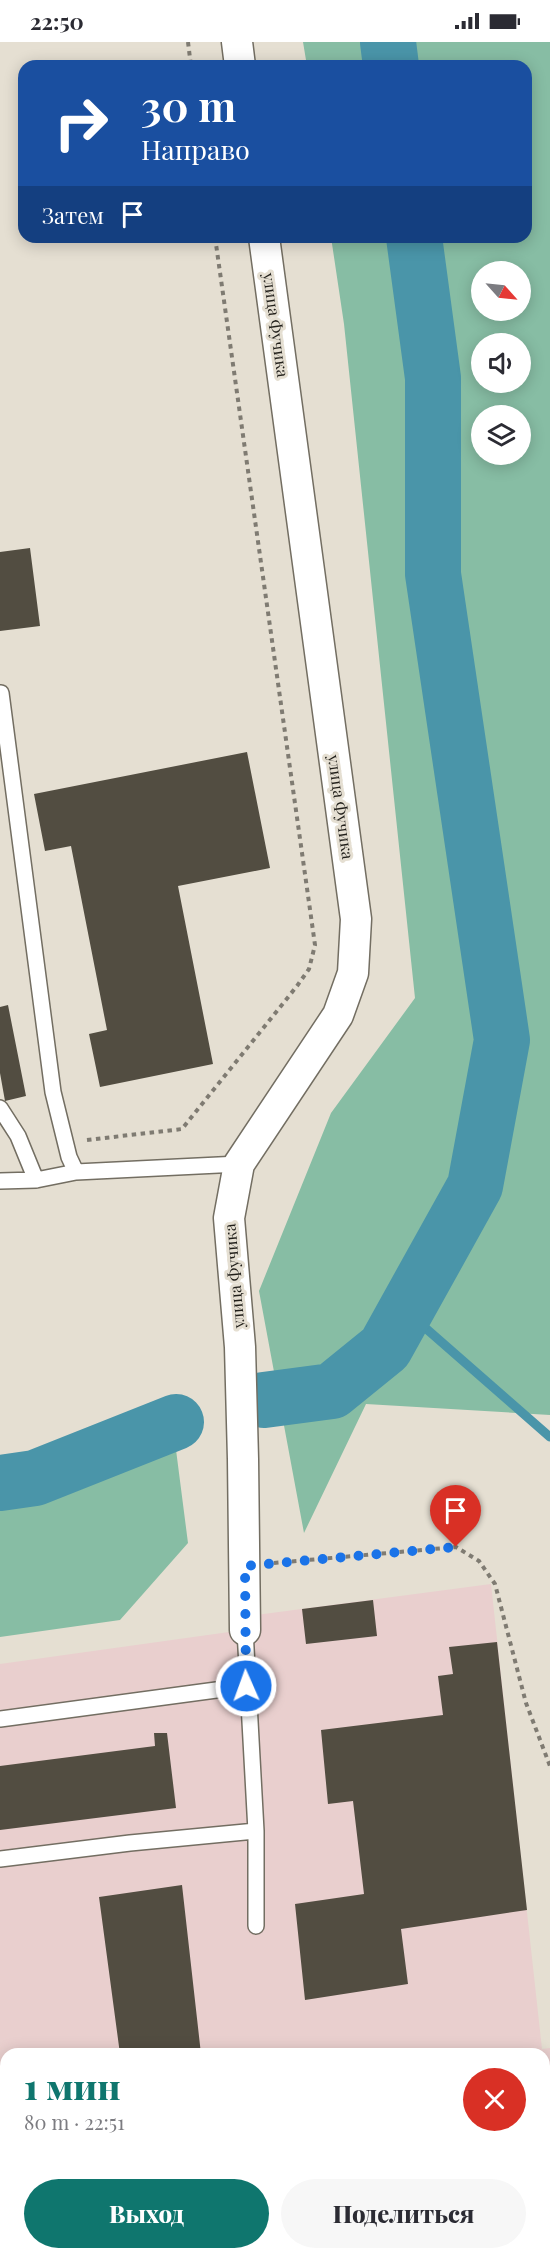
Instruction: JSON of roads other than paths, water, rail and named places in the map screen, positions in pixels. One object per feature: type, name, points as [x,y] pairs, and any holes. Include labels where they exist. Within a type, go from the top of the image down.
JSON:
[{"type":"street","points":[[237,42],[239,60]]},
{"type":"street","name":"улица Фучика","points":[[245,1630],[240,1347],[228,1218],[239,1164],[338,1016],[353,973],[356,919],[265,243]]},
{"type":"lane","points":[[1,693],[53,1092],[69,1157],[76,1172]]},
{"type":"lane","points":[[0,1108],[18,1136],[36,1179]]},
{"type":"lane","points":[[0,1181],[36,1179],[76,1172],[239,1164]]},
{"type":"lane","points":[[245,1630],[246,1686],[256,1831],[256,1926]]},
{"type":"lane","points":[[0,1719],[246,1686]]},
{"type":"lane","points":[[0,1859],[256,1831]]},
{"type":"waterway","points":[[388,42],[390,60]]},
{"type":"waterway","points":[[264,1400],[332,1391],[385,1348],[475,1186],[502,1040],[433,574],[433,378],[415,243]]},
{"type":"waterway","points":[[406,1311],[550,1437]]},
{"type":"waterway","points":[[0,1483],[35,1478],[176,1422]]}]
